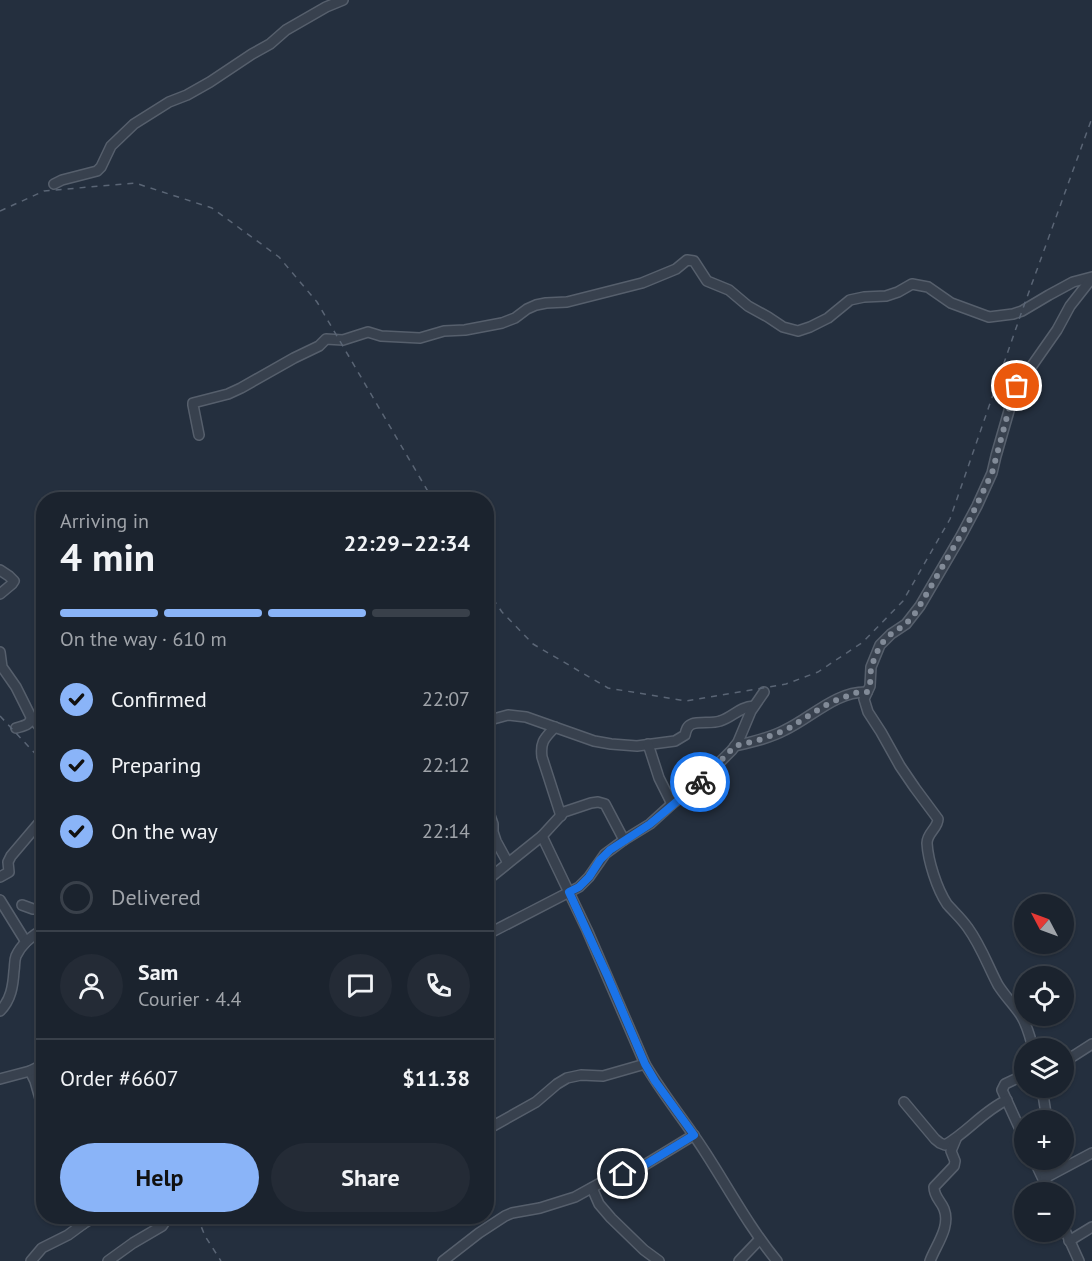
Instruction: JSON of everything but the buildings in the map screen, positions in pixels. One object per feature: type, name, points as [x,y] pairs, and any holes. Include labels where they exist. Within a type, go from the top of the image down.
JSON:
[{"type":"street","points":[[54,184],[97,171],[111,146],[134,124],[169,102],[210,82],[270,44],[286,30],[344,0]]},
{"type":"street","points":[[199,435],[193,403],[228,394],[241,388],[320,346],[327,339],[344,340],[368,332],[381,336],[420,338],[444,331],[465,330],[502,323],[536,305],[567,302],[642,284],[690,260],[694,261],[707,281],[729,290],[748,306],[780,326],[798,331],[828,318],[850,300],[886,296],[912,284],[928,287],[957,306],[989,317],[1022,311],[1066,286],[1079,280],[1092,278]]},
{"type":"street","points":[[1030,1038],[1021,1015],[1003,992],[968,928],[946,902],[938,887],[927,842],[939,821],[900,766],[868,712],[864,699],[870,686],[871,667],[880,645],[906,624],[916,612],[969,521],[992,473],[1015,390],[1057,330],[1070,306],[1092,278]]},
{"type":"street","points":[[0,570],[14,581],[0,594]]},
{"type":"street","points":[[0,652],[2,667],[16,687],[31,717],[28,724],[16,728]]},
{"type":"street","points":[[494,931],[579,887],[605,854],[650,824],[698,784],[735,746],[754,706],[764,692]]},
{"type":"street","points":[[735,746],[786,730],[824,706],[858,692],[867,692]]},
{"type":"street","points":[[494,719],[508,716],[526,717],[603,743],[626,746],[675,741],[685,735],[690,724],[718,722],[744,707],[754,706]]},
{"type":"street","points":[[33,719],[36,723]]},
{"type":"street","points":[[555,728],[544,740],[541,749],[561,816]]},
{"type":"street","points":[[648,744],[659,778],[672,804]]},
{"type":"street","points":[[494,875],[542,836],[566,811],[591,803],[602,802],[607,807],[624,840]]},
{"type":"street","points":[[0,877],[9,872],[8,861],[36,827]]},
{"type":"street","points":[[494,835],[508,863]]},
{"type":"street","points":[[542,836],[591,939],[645,1064],[694,1135],[759,1239],[777,1261]]},
{"type":"street","points":[[0,900],[26,942]]},
{"type":"street","points":[[21,905],[36,909]]},
{"type":"street","points":[[0,1011],[9,1001],[18,953],[26,942],[36,935]]},
{"type":"street","points":[[1074,1056],[1092,1044]]},
{"type":"street","points":[[494,1126],[532,1104],[567,1078],[581,1075],[603,1076],[645,1064]]},
{"type":"street","points":[[0,1077],[36,1068]]},
{"type":"street","points":[[30,1071],[36,1084]]},
{"type":"street","points":[[1014,1079],[1005,1084],[1002,1090],[1014,1116]]},
{"type":"street","points":[[904,1102],[940,1143],[945,1145],[956,1139],[987,1112],[1007,1100]]},
{"type":"street","points":[[494,1223],[512,1213],[562,1202],[613,1176],[638,1169],[694,1135]]},
{"type":"street","points":[[930,1261],[946,1220],[944,1208],[934,1192],[934,1187],[954,1166],[955,1161],[951,1151],[956,1139]]},
{"type":"street","points":[[1051,1182],[1092,1153]]},
{"type":"street","points":[[592,1188],[599,1204],[610,1218],[659,1261]]},
{"type":"street","points":[[31,1261],[42,1248],[69,1235],[83,1224]]},
{"type":"street","points":[[108,1261],[163,1224]]},
{"type":"street","points":[[443,1261],[493,1224]]},
{"type":"street","points":[[1074,1238],[1092,1227]]},
{"type":"street","points":[[739,1261],[759,1239]]},
{"type":"street","points":[[1070,1242],[1079,1261]]},
{"type":"railway","points":[[494,600],[533,644],[608,688],[686,701],[786,684],[818,672],[863,642],[903,601],[950,519],[1092,118]]},
{"type":"railway","points":[[0,211],[44,191],[135,183],[212,208],[279,257],[317,302],[428,492]]},
{"type":"railway","points":[[0,716],[36,754]]},
{"type":"railway","points":[[200,1224],[221,1261]]},
{"type":"way so far","points":[[700,782],[735,746],[786,730],[831,703],[858,692],[867,692],[870,686],[871,667],[880,645],[906,624],[916,612],[977,506],[994,468],[1017,386]]},
{"type":"route","points":[[623,1174],[638,1169],[694,1135],[645,1064],[569,892],[579,887],[589,877],[605,854],[658,818],[700,782]]}]
